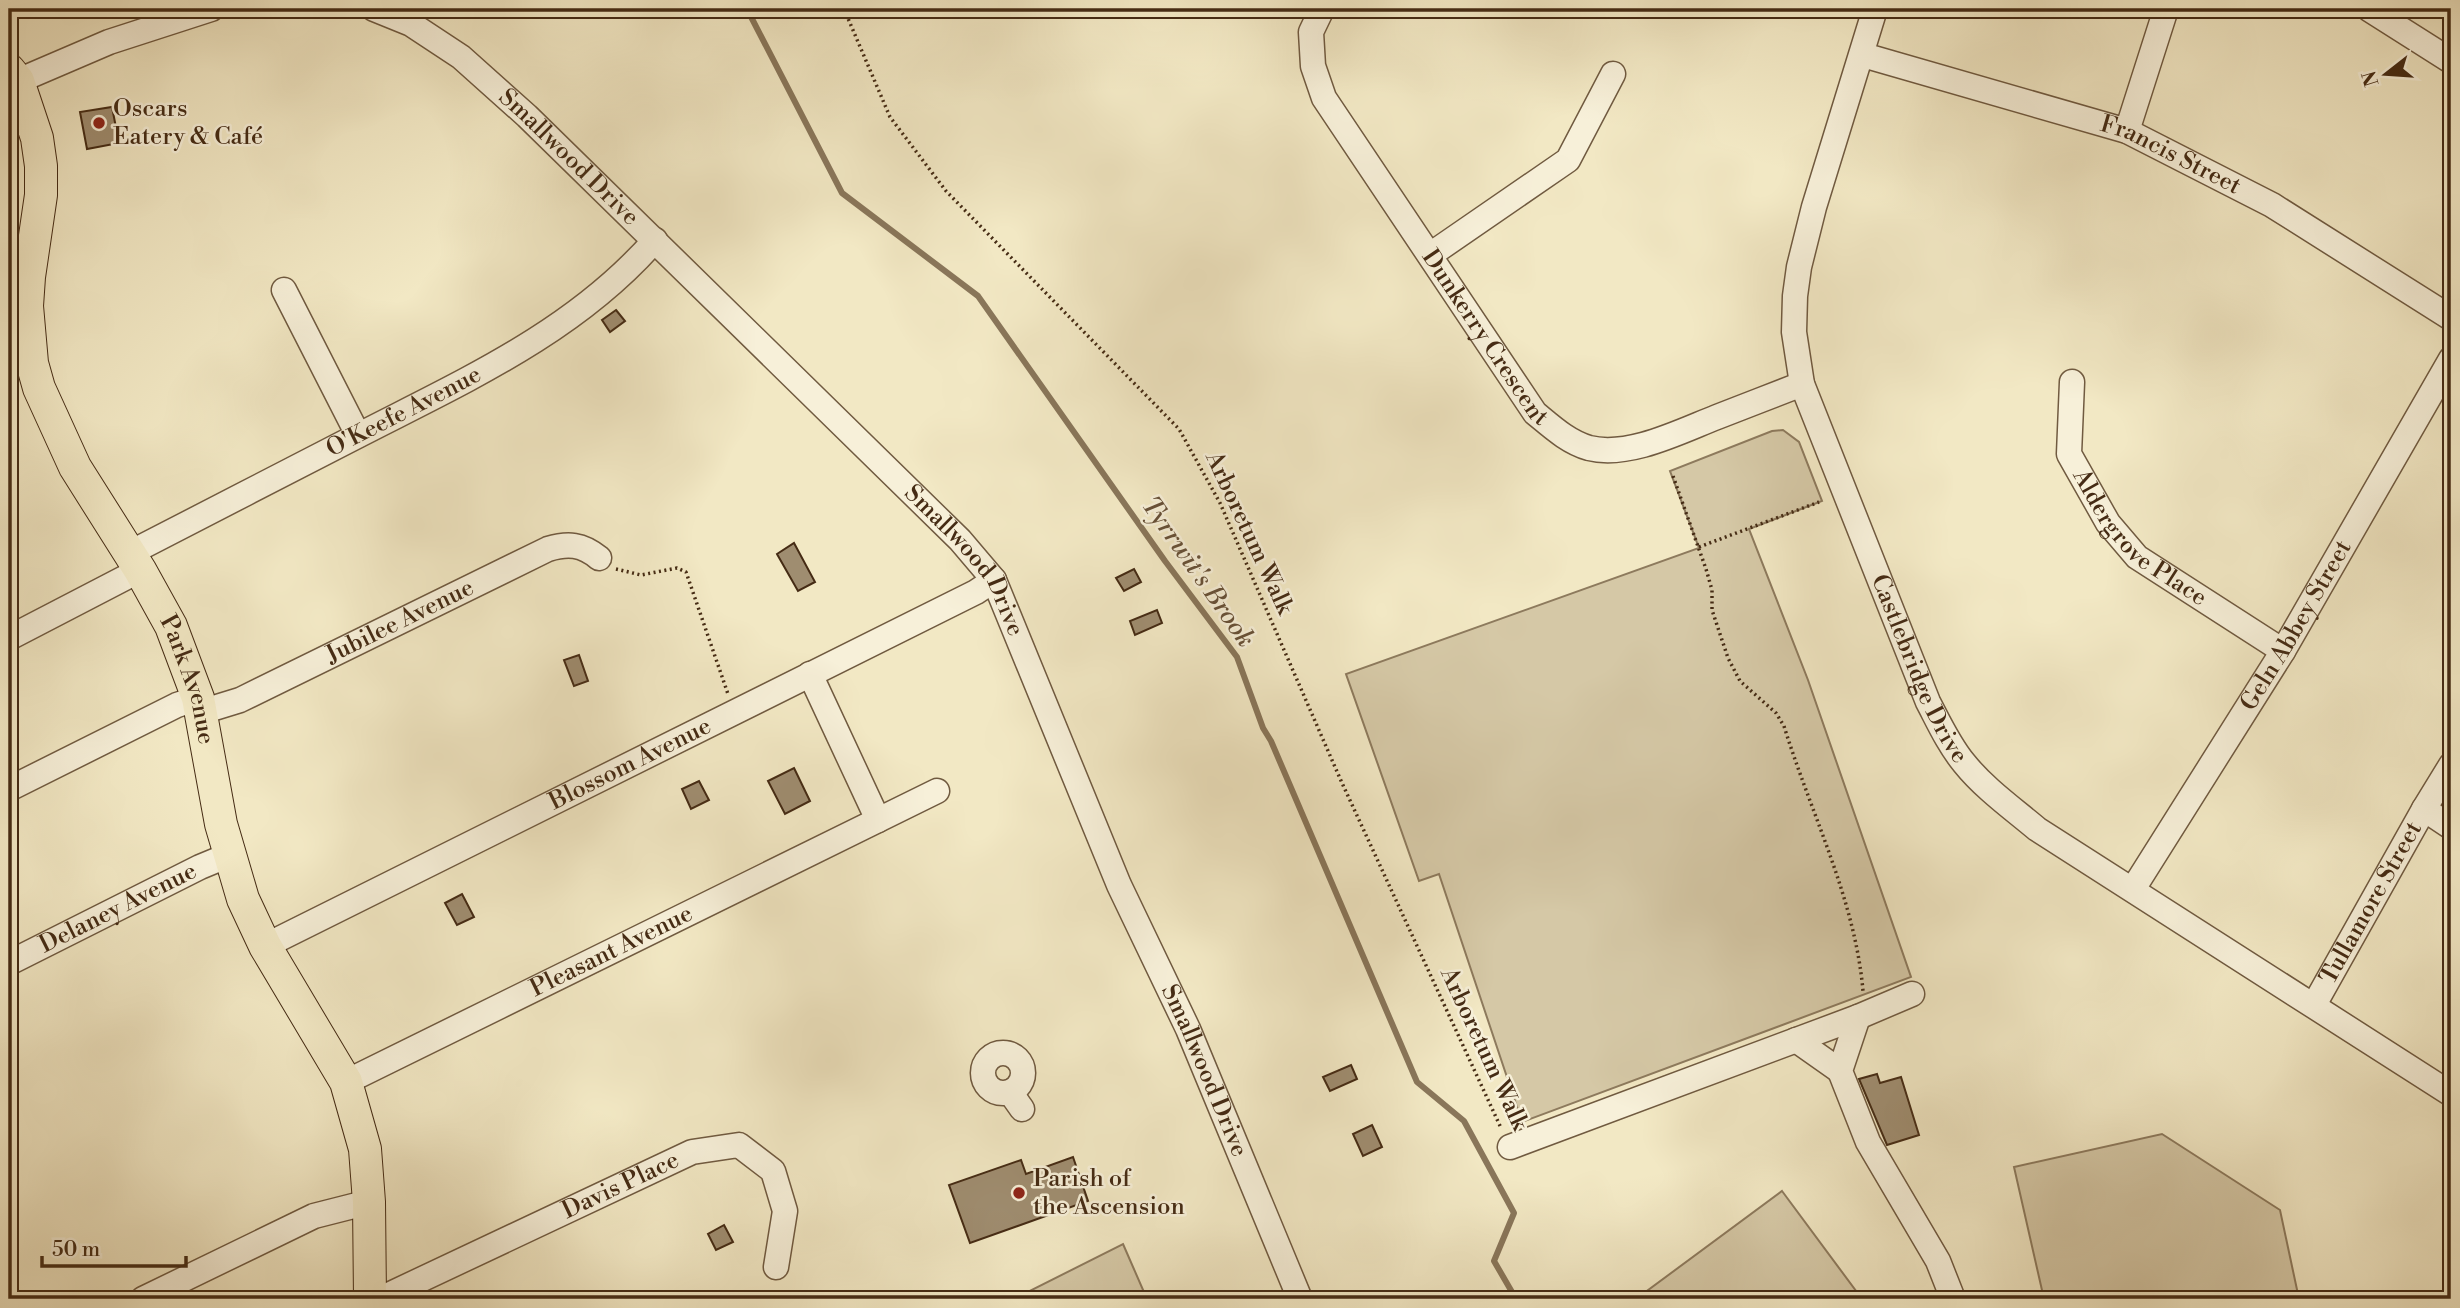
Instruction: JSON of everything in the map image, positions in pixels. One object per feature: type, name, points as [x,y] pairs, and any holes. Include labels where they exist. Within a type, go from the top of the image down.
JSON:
[{"type":"main road","name":"Park Avenue","points":[[13,75],[37,138],[41,166],[41,195],[19,278],[39,388],[75,467],[135,561],[171,626],[200,705],[229,855],[243,899],[265,946],[346,1082],[365,1149],[369,1202],[370,1299]]},
{"type":"street","points":[[13,75],[211,9]]},
{"type":"street","name":"Smallwood Drive","points":[[374,9],[411,24],[461,57],[527,116],[960,540],[994,580],[1119,885],[1188,1029],[1300,1299]]},
{"type":"street","name":"Dunkerry Crescent","points":[[1322,9],[1311,32],[1312,66],[1324,98],[1535,413],[1563,436],[1588,448],[1624,449],[1657,440],[1802,384]]},
{"type":"street","name":"Castlebridge Drive","points":[[1875,9],[1814,207],[1795,296],[1794,332],[1802,384],[1928,702],[1963,762],[1985,785],[2036,828],[2451,1094]]},
{"type":"street","points":[[2126,131],[2166,9]]},
{"type":"street","points":[[2369,9],[2451,61]]},
{"type":"street","name":"Francis Street","points":[[1863,55],[2126,131],[2272,205],[2451,318]]},
{"type":"street","points":[[1430,255],[1568,160],[1613,74]]},
{"type":"street","name":"O'Keefe Avenue","points":[[9,638],[135,561],[358,435],[502,361],[573,316],[615,281],[655,240]]},
{"type":"street","points":[[284,290],[358,435]]},
{"type":"street","name":"Geln Abbey Street","points":[[2133,889],[2283,650],[2451,359]]},
{"type":"street","name":"Aldergrove Place","points":[[2072,382],[2069,454],[2108,523],[2137,557],[2283,650]]},
{"type":"street","name":"Jubilee Avenue","points":[[9,789],[177,705],[240,700],[548,549],[575,545],[599,558]]},
{"type":"street","name":"Blossom Avenue","points":[[265,946],[976,592],[994,580]]},
{"type":"street","points":[[810,674],[878,820]]},
{"type":"street","name":"Tullamore Street","points":[[2314,1005],[2451,765]]},
{"type":"street","name":"Pleasant Avenue","points":[[346,1082],[937,791]]},
{"type":"street","points":[[2424,809],[2451,827]]},
{"type":"street","name":"Delaney Avenue","points":[[9,963],[229,855]]},
{"type":"street","points":[[1510,1147],[1858,1017],[1912,994]]},
{"type":"street","points":[[1840,1071],[1858,1017]]},
{"type":"street","points":[[1796,1040],[1840,1071],[1868,1142],[1938,1261],[1953,1299]]},
{"type":"street","name":"Davis Place","points":[[380,1299],[692,1152],[739,1145],[773,1171],[785,1211],[776,1267]]},
{"type":"street","points":[[143,1299],[314,1216],[369,1202]]},
{"type":"path","name":"Arboretum Walk","points":[[844,9],[890,117],[946,191],[1179,429],[1220,503],[1342,783],[1510,1147]]},
{"type":"path","points":[[1673,476],[1712,590],[1712,610],[1728,658],[1740,681],[1776,713],[1784,726],[1852,922],[1863,995],[1858,1017]]},
{"type":"path","points":[[1699,547],[1819,502]]},
{"type":"path","points":[[599,558],[610,566],[631,574],[641,575],[677,568],[686,572],[734,713]]},
{"type":"shaded area","points":[[1783,430],[1799,442],[1822,501],[1749,529],[1808,680],[1911,977],[1522,1122],[1439,874],[1419,881],[1346,674],[1699,548],[1670,471],[1772,431]]},
{"type":"shaded area","points":[[2162,1134],[2280,1210],[2299,1299],[2044,1299],[2014,1167]]},
{"type":"shaded area","points":[[1782,1191],[1862,1299],[1636,1299]]},
{"type":"shaded area","points":[[1123,1244],[1147,1299],[1014,1299]]},
{"type":"building","name":"Oscars Eatery & Café","points":[[112,107],[119,143],[87,149],[80,112]]},
{"type":"building","points":[[616,310],[625,321],[610,332],[602,320]]},
{"type":"building","points":[[794,543],[815,582],[798,591],[777,554]]},
{"type":"building","points":[[1134,569],[1141,582],[1124,591],[1116,578]]},
{"type":"building","points":[[1157,610],[1162,623],[1135,635],[1130,621]]},
{"type":"building","points":[[579,655],[588,681],[574,686],[564,660]]},
{"type":"building","points":[[794,768],[810,801],[785,814],[768,781]]},
{"type":"building","points":[[699,781],[709,800],[691,809],[682,789]]},
{"type":"building","points":[[462,894],[474,917],[457,925],[445,903]]},
{"type":"building","points":[[1351,1065],[1357,1079],[1330,1091],[1323,1077]]},
{"type":"building","points":[[1877,1074],[1880,1083],[1901,1077],[1919,1135],[1887,1145],[1859,1079]]},
{"type":"building","points":[[1372,1125],[1382,1147],[1363,1156],[1353,1134]]},
{"type":"building","name":"Parish of the Ascension","points":[[1073,1157],[1088,1201],[970,1243],[949,1185],[1021,1160],[1026,1174]]},
{"type":"building","points":[[724,1225],[733,1242],[716,1250],[708,1234]]},
{"type":"waterway","name":"Tyrrwit's Brook","points":[[747,9],[842,193],[978,296],[1165,561],[1237,657],[1263,728],[1271,741],[1417,1082],[1464,1121],[1514,1213],[1494,1261],[1516,1299]]},
{"type":"place","name":"Oscars Eatery & Café","points":[[99,123]]},
{"type":"place","name":"Parish of the Ascension","points":[[1019,1193]]}]
